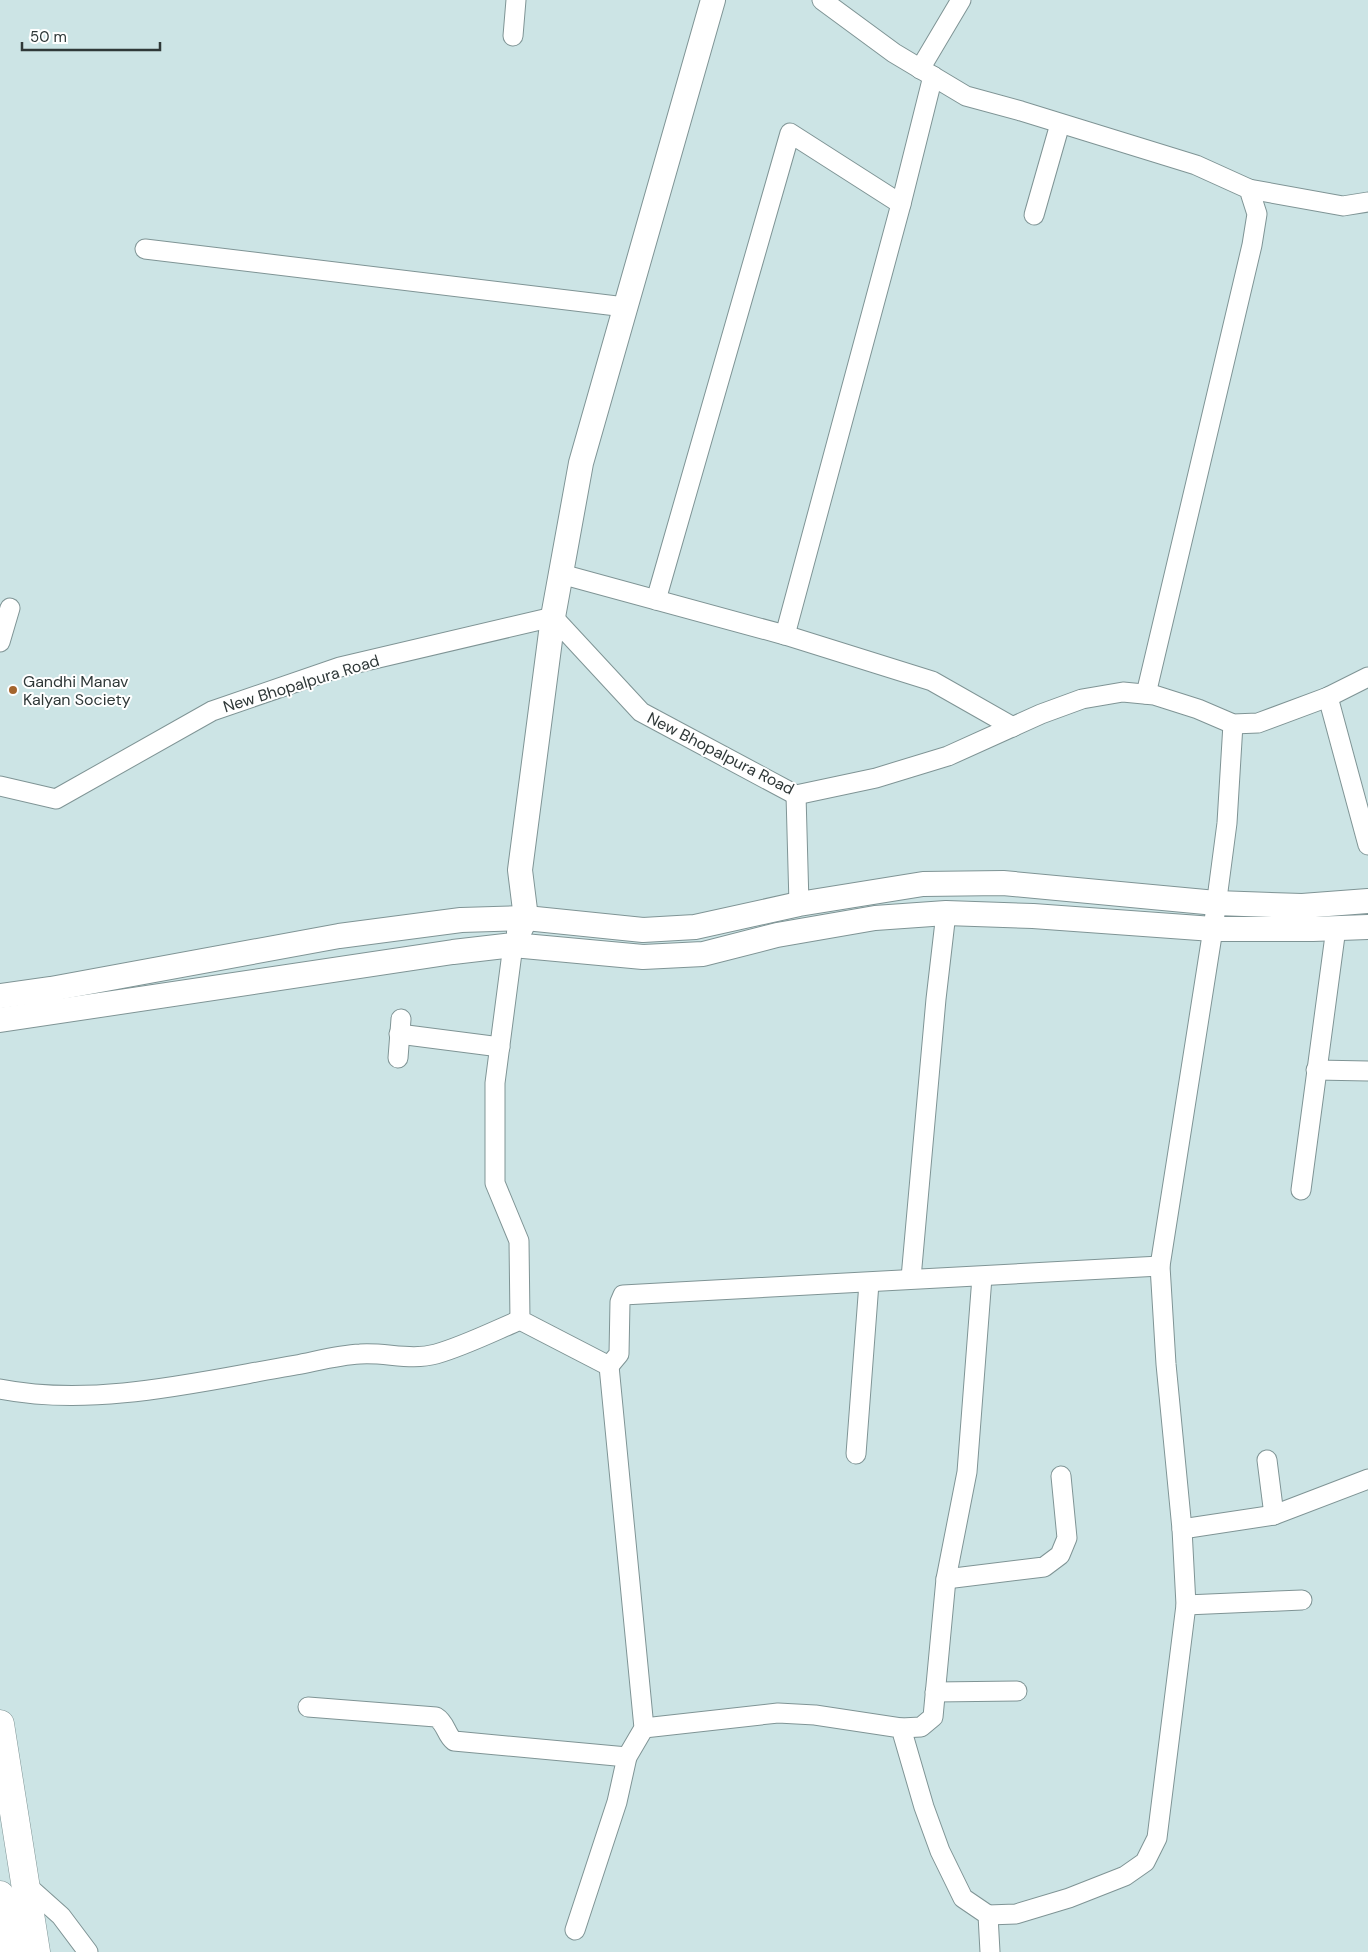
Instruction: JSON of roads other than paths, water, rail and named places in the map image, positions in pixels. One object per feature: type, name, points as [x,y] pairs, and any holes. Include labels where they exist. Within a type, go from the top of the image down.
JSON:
[{"type":"main road","points":[[0,1724],[36,1952]]},
{"type":"main road","points":[[0,1895],[12,1952]]},
{"type":"street","points":[[513,36],[516,0]]},
{"type":"street","points":[[520,1320],[519,1241],[495,1183],[495,1083],[513,945],[526,918],[520,870],[552,617],[580,463],[713,0]]},
{"type":"street","points":[[822,0],[894,53],[966,96],[1196,165],[1249,189],[1344,206],[1368,202]]},
{"type":"street","points":[[785,635],[901,204],[926,72],[961,0]]},
{"type":"street","points":[[1034,215],[1060,124]]},
{"type":"street","points":[[656,600],[790,133],[901,204]]},
{"type":"street","points":[[1146,694],[1252,245],[1257,214],[1249,189]]},
{"type":"street","points":[[145,249],[625,307]]},
{"type":"street","points":[[561,574],[785,635],[932,681],[1012,727]]},
{"type":"street","points":[[0,642],[10,608]]},
{"type":"street","name":"New Bhopalpura Road","points":[[0,786],[56,799],[212,711],[340,667],[552,617],[641,712],[796,795],[876,778],[948,756],[1040,714],[1082,699],[1123,692],[1154,694],[1198,709],[1233,724],[1258,723],[1328,697],[1368,677]]},
{"type":"street","points":[[1328,697],[1368,845]]},
{"type":"street","points":[[901,1728],[924,1807],[940,1851],[964,1898],[988,1915],[1016,1914],[1069,1898],[1125,1876],[1145,1862],[1157,1838],[1186,1605],[1182,1529],[1166,1364],[1160,1266],[1213,929],[1227,823],[1233,724]]},
{"type":"street","points":[[796,795],[799,904]]},
{"type":"street","points":[[0,996],[51,989],[339,936],[461,920],[526,918],[643,930],[695,927],[799,904],[923,884],[1003,883],[1216,903],[1302,906],[1368,900]]},
{"type":"street","points":[[911,1278],[935,1009],[946,912]]},
{"type":"street","points":[[0,1020],[338,968],[513,945],[643,957],[703,954],[777,935],[874,918],[946,912],[1033,916],[1213,929],[1368,927]]},
{"type":"street","points":[[1301,1190],[1336,928]]},
{"type":"street","points":[[398,1058],[400,1026],[500,1047]]},
{"type":"street","points":[[1316,1070],[1368,1070]]},
{"type":"street","points":[[575,1930],[617,1802],[627,1757],[644,1728],[609,1366],[619,1354],[620,1302],[623,1295],[1160,1266]]},
{"type":"street","points":[[644,1728],[778,1713],[815,1715],[901,1728],[921,1727],[933,1717],[946,1579],[967,1472],[982,1276]]},
{"type":"street","points":[[856,1454],[869,1283]]},
{"type":"street","points":[[0,1389],[33,1394],[77,1395],[138,1391],[360,1354],[412,1356],[434,1354],[520,1320],[609,1366]]},
{"type":"street","points":[[1267,1460],[1274,1515]]},
{"type":"street","points":[[946,1579],[1044,1567],[1060,1556],[1068,1538],[1061,1476]]},
{"type":"street","points":[[1182,1529],[1274,1515],[1368,1479]]},
{"type":"street","points":[[1186,1605],[1302,1600]]},
{"type":"street","points":[[936,1692],[1017,1691]]},
{"type":"street","points":[[308,1707],[436,1717],[442,1720],[451,1739],[454,1741],[627,1757]]},
{"type":"street","points":[[24,1883],[62,1916],[88,1952]]},
{"type":"street","points":[[988,1915],[990,1952]]},
{"type":"place","name":"Gandhi Manav Kalyan Society","points":[[13,690]]}]
